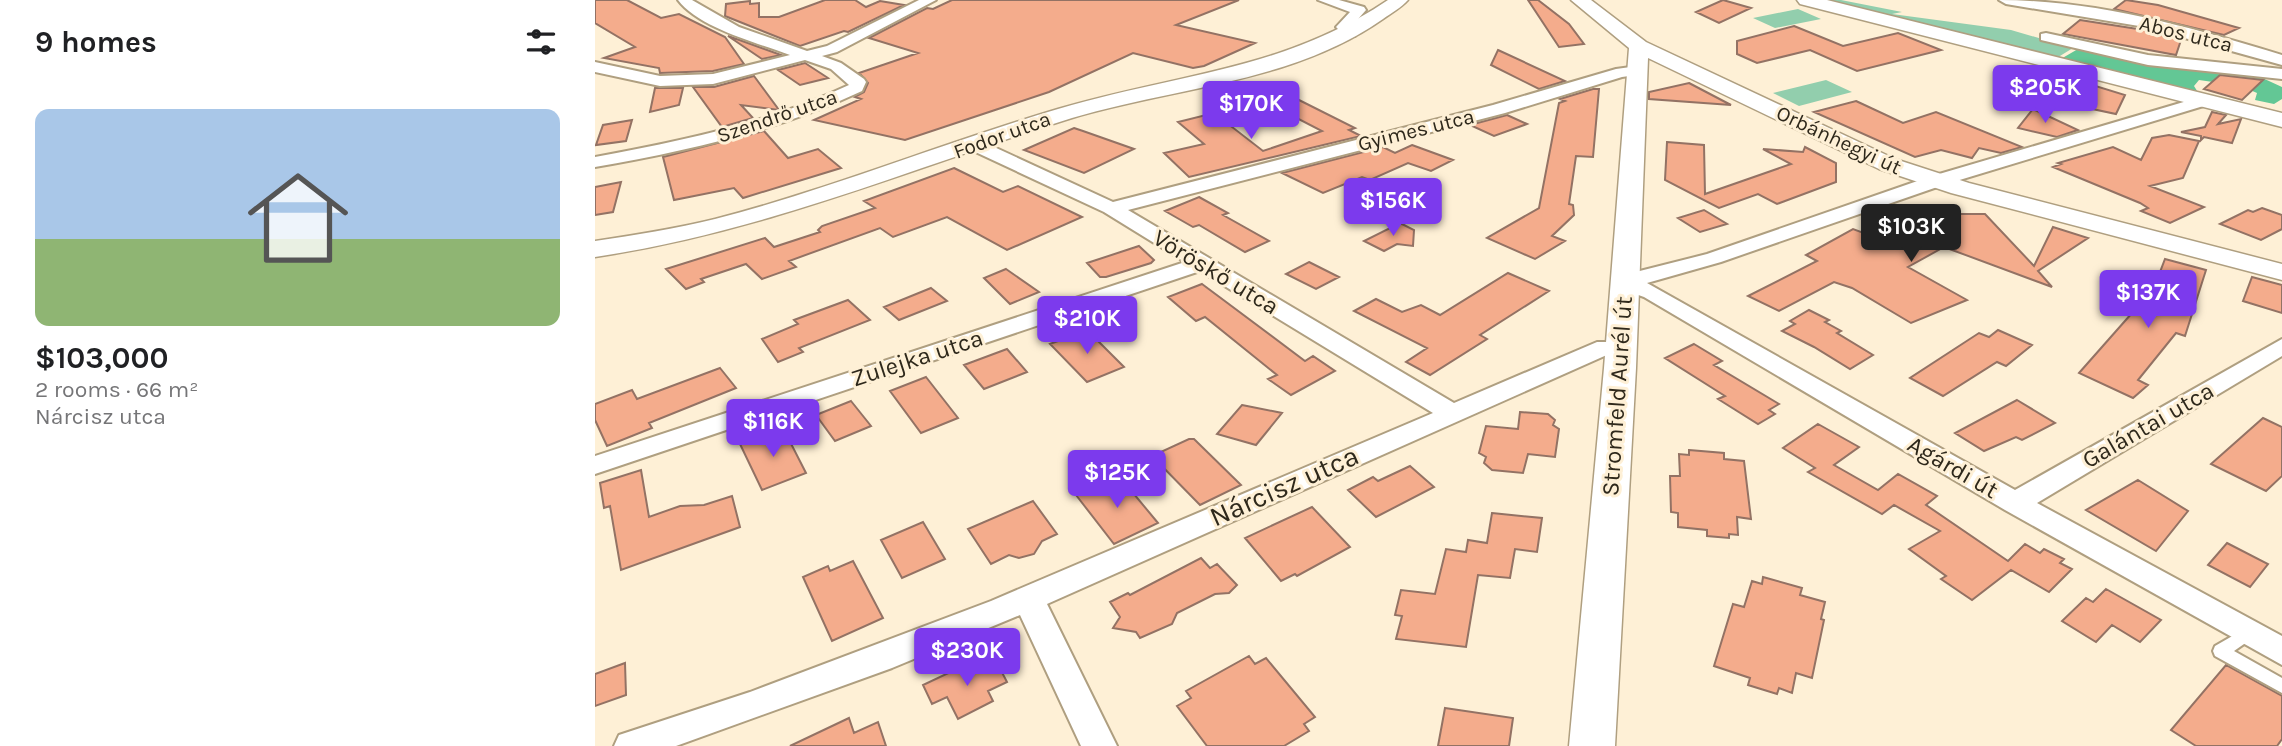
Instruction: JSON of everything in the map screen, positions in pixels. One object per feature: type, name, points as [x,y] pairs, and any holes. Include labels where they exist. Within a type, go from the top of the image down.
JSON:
[{"type":"street","points":[[685,0],[690,6],[734,30],[813,55]]},
{"type":"street","name":"Szendrő utca","points":[[813,55],[849,42],[929,0]]},
{"type":"street","points":[[1325,0],[1359,10],[1343,27],[1350,33]]},
{"type":"street","name":"Fodor utca","points":[[595,249],[704,231],[762,217],[1084,108],[1238,75],[1350,33],[1399,0]]},
{"type":"street","name":"Orbánhegyi út","points":[[1580,0],[1639,58],[1887,164],[1936,181],[2282,272]]},
{"type":"street","points":[[1806,0],[2282,120]]},
{"type":"street","name":"Abos utca","points":[[2006,0],[2077,8],[2195,35],[2282,60]]},
{"type":"street","points":[[2046,37],[2148,61],[2282,74]]},
{"type":"street","points":[[595,67],[660,81],[686,82],[713,79],[813,55]]},
{"type":"street","name":"Szendrő utca","points":[[595,162],[747,130],[798,113],[856,88],[858,82],[836,66],[813,55]]},
{"type":"street","name":"Gyimes utca","points":[[1111,208],[1499,109],[1621,72],[1639,58]]},
{"type":"street","name":"Stromfeld Aurél út","points":[[1592,746],[1639,58]]},
{"type":"street","points":[[1624,282],[1714,258],[1936,181],[2204,101]]},
{"type":"street","name":"Vöröskő utca","points":[[975,145],[1111,208],[1450,412]]},
{"type":"street","name":"Zulejka utca","points":[[595,465],[1200,264]]},
{"type":"street","name":"Agárdi út","points":[[1624,282],[1652,292],[2015,503],[2282,652]]},
{"type":"street","name":"Nárcisz utca","points":[[632,746],[911,648],[1029,600],[1450,412],[1605,346],[1621,347]]},
{"type":"street","name":"Galántai utca","points":[[2015,503],[2282,346]]},
{"type":"street","points":[[1029,600],[1099,746]]},
{"type":"lane","points":[[2248,633],[2221,651],[2282,686]]},
{"type":"green space","points":[[1820,0],[1841,0],[1902,12],[1892,14],[2011,30],[2073,48],[2055,59]]},
{"type":"green space","points":[[1798,9],[1821,19],[1775,28],[1753,18]]},
{"type":"green space","points":[[2078,49],[2160,67],[2258,76],[2282,87],[2282,99],[2274,104],[2255,100],[2257,93],[2241,86],[2199,80],[2194,86],[2199,94],[2059,60]]},
{"type":"green space","points":[[1826,80],[1852,92],[1799,106],[1773,93]]},
{"type":"building","points":[[595,0],[627,0],[661,18],[679,14],[725,37],[744,64],[713,71],[660,73],[659,68],[604,58],[635,47],[595,23]]},
{"type":"building","points":[[825,0],[855,0],[866,7],[880,1],[904,5],[848,32],[800,46],[725,16],[726,4],[750,1],[750,4],[759,3],[759,17],[779,17]]},
{"type":"building","points":[[952,0],[1239,0],[1176,25],[1255,43],[1204,66],[1193,68],[1133,53],[1049,92],[905,140],[814,120],[861,99],[855,97],[864,92],[868,83],[859,73],[918,53],[869,38],[927,8],[933,9]]},
{"type":"building","points":[[1528,0],[1538,0],[1569,24],[1584,44],[1559,47]]},
{"type":"building","points":[[1723,0],[1751,8],[1719,23],[1696,12]]},
{"type":"building","points":[[2126,0],[2158,5],[2239,28],[2224,35],[2114,9]]},
{"type":"building","points":[[2080,20],[2144,30],[2181,40],[2176,55],[2063,34]]},
{"type":"building","points":[[1794,26],[1843,46],[1898,33],[1941,50],[1857,71],[1810,50],[1757,63],[1737,54],[1737,41]]},
{"type":"building","points":[[728,36],[745,42],[781,55],[762,59]]},
{"type":"building","points":[[1498,50],[1565,81],[1539,89],[1491,65]]},
{"type":"building","points":[[805,63],[828,78],[800,85],[778,70]]},
{"type":"building","points":[[2220,75],[2263,80],[2242,100],[2204,89]]},
{"type":"building","points":[[754,76],[779,110],[741,105],[753,118],[722,127],[693,87],[714,87]]},
{"type":"building","points":[[2063,76],[2125,95],[2116,114],[2041,98],[2055,79]]},
{"type":"building","points":[[1689,83],[1731,105],[1649,99],[1649,92]]},
{"type":"building","points":[[655,88],[683,88],[679,105],[650,112]]},
{"type":"building","points":[[1599,89],[1593,157],[1576,156],[1569,204],[1573,205],[1574,215],[1552,236],[1565,241],[1535,259],[1487,238],[1539,208],[1559,103],[1565,101],[1560,99]]},
{"type":"building","points":[[1293,97],[1355,128],[1349,130],[1361,136],[1189,177],[1164,153],[1204,144],[1178,122],[1214,113],[1263,151],[1322,131],[1285,112]]},
{"type":"building","points":[[1856,101],[1903,123],[1936,112],[2022,147],[2001,153],[1979,148],[1972,158],[1941,150],[1915,157],[1814,112]]},
{"type":"building","points":[[2033,109],[2078,130],[2057,137],[2018,128]]},
{"type":"building","points":[[2212,112],[2226,115],[2218,124],[2241,119],[2232,143],[2204,137],[2201,140],[2201,136],[2181,132],[2205,127]]},
{"type":"building","points":[[1507,115],[1527,124],[1494,136],[1470,125]]},
{"type":"building","points":[[632,120],[626,141],[596,145],[603,125]]},
{"type":"building","points":[[1074,128],[1134,149],[1084,173],[1024,150]]},
{"type":"building","points":[[764,131],[788,158],[818,149],[841,168],[743,198],[734,188],[674,200],[663,157]]},
{"type":"building","points":[[2169,135],[2199,141],[2183,178],[2150,186],[2204,207],[2170,223],[2141,211],[2148,208],[2140,203],[2053,167],[2061,164],[2058,163],[2113,147],[2141,160],[2152,138]]},
{"type":"building","points":[[1667,142],[1704,145],[1705,194],[1791,164],[1763,149],[1803,152],[1805,147],[1836,163],[1836,182],[1777,204],[1758,194],[1719,208],[1665,180]]},
{"type":"building","points":[[1412,145],[1453,160],[1431,171],[1408,163],[1370,180],[1362,177],[1323,193],[1282,173],[1383,147],[1395,153]]},
{"type":"building","points":[[954,168],[1003,192],[1018,186],[1082,217],[1007,250],[947,217],[893,237],[880,228],[789,261],[796,267],[762,279],[746,264],[701,279],[704,282],[686,289],[666,269],[765,238],[774,247],[820,232],[818,230],[822,226],[875,208],[864,201]]},
{"type":"building","points":[[621,182],[613,212],[595,215],[595,187]]},
{"type":"building","points":[[1199,197],[1228,213],[1223,215],[1269,241],[1245,252],[1199,225],[1193,227],[1165,211]]},
{"type":"building","points":[[1928,208],[1957,214],[1985,214],[2034,266],[2053,227],[2088,238],[2038,271],[2052,287],[1944,247],[1908,267],[1967,300],[1911,323],[1852,288],[1834,282],[1779,311],[1748,296],[1817,261],[1806,255],[1853,229],[1891,243],[1925,224]]},
{"type":"building","points":[[2262,208],[2282,215],[2282,229],[2261,240],[2220,224],[2248,210],[2253,212]]},
{"type":"building","points":[[1704,210],[1727,224],[1700,232],[1678,218]]},
{"type":"building","points":[[1400,223],[1414,230],[1413,246],[1397,244],[1384,251],[1364,241]]},
{"type":"building","points":[[1139,246],[1154,260],[1151,263],[1100,277],[1087,263]]},
{"type":"building","points":[[2165,259],[2206,270],[2185,336],[2176,333],[2138,380],[2148,385],[2133,398],[2079,373],[2140,304],[2147,306]]},
{"type":"building","points":[[1309,262],[1339,277],[1316,289],[1286,274]]},
{"type":"building","points":[[1006,269],[1039,292],[1010,304],[984,278]]},
{"type":"building","points":[[1508,273],[1549,291],[1480,335],[1487,339],[1430,375],[1406,362],[1427,348],[1354,311],[1376,299],[1402,312],[1421,305],[1440,315]]},
{"type":"building","points":[[2252,277],[2282,285],[2282,313],[2243,301]]},
{"type":"building","points":[[1202,284],[1305,361],[1313,356],[1335,371],[1291,395],[1268,379],[1277,375],[1205,317],[1196,321],[1168,297]]},
{"type":"building","points":[[931,288],[947,301],[899,320],[884,307]]},
{"type":"building","points":[[848,300],[870,320],[799,348],[803,352],[778,362],[762,339],[798,324],[794,320]]},
{"type":"building","points":[[1809,310],[1829,320],[1825,322],[1841,331],[1837,333],[1873,355],[1850,369],[1782,331],[1795,324],[1790,321]]},
{"type":"building","points":[[1087,330],[1124,367],[1087,382],[1050,344]]},
{"type":"building","points":[[1998,330],[2032,345],[2006,366],[1997,362],[1943,396],[1910,378],[1979,333],[1989,337]]},
{"type":"building","points":[[1694,344],[1722,361],[1714,365],[1779,404],[1769,410],[1775,414],[1758,424],[1718,399],[1725,396],[1665,358]]},
{"type":"building","points":[[1007,349],[1027,372],[984,389],[964,365]]},
{"type":"building","points":[[720,368],[736,388],[649,423],[652,428],[607,446],[595,420],[595,404],[632,390],[637,399]]},
{"type":"building","points":[[926,377],[958,418],[921,433],[890,391]]},
{"type":"building","points":[[2017,400],[2055,423],[2022,440],[2016,437],[1984,451],[1955,433]]},
{"type":"building","points":[[851,401],[871,426],[835,441],[816,415]]},
{"type":"building","points":[[1242,405],[1282,413],[1256,445],[1217,434]]},
{"type":"building","points":[[1520,412],[1548,414],[1555,420],[1553,425],[1559,429],[1555,457],[1528,454],[1523,473],[1492,470],[1484,463],[1486,457],[1479,453],[1486,426],[1518,429]]},
{"type":"building","points":[[2263,418],[2282,427],[2282,476],[2266,491],[2211,464]]},
{"type":"building","points":[[1818,424],[1859,447],[1834,465],[1878,490],[1898,474],[1937,496],[1926,505],[2008,561],[2025,544],[2040,553],[2044,549],[2064,559],[2060,563],[2072,569],[2049,592],[2011,570],[1972,600],[1941,579],[1946,576],[1909,549],[1940,531],[1894,505],[1882,514],[1808,472],[1815,468],[1783,448]]},
{"type":"building","points":[[783,428],[806,473],[762,490],[740,444]]},
{"type":"building","points":[[1194,439],[1241,485],[1200,505],[1152,456]]},
{"type":"building","points":[[1689,450],[1724,453],[1724,459],[1744,461],[1751,519],[1737,517],[1738,535],[1729,534],[1729,538],[1707,536],[1707,530],[1678,527],[1678,513],[1671,512],[1670,476],[1680,476],[1679,454],[1689,455]]},
{"type":"building","points":[[1410,466],[1434,487],[1376,517],[1348,490],[1373,477],[1378,481]]},
{"type":"building","points":[[641,470],[649,517],[680,506],[704,505],[732,496],[740,527],[621,570],[610,506],[604,508],[600,483]]},
{"type":"building","points":[[1119,476],[1158,523],[1114,544],[1076,495]]},
{"type":"building","points":[[2138,480],[2188,511],[2156,551],[2086,510]]},
{"type":"building","points":[[1033,501],[1057,534],[1042,541],[1034,554],[1019,558],[1009,555],[991,564],[968,529]]},
{"type":"building","points":[[1312,507],[1350,547],[1297,576],[1295,574],[1281,581],[1245,538]]},
{"type":"building","points":[[1492,513],[1542,518],[1537,552],[1515,549],[1510,578],[1478,575],[1466,647],[1396,639],[1402,616],[1395,615],[1401,590],[1435,594],[1446,549],[1466,552],[1468,540],[1487,543]]},
{"type":"building","points":[[923,522],[945,559],[902,578],[881,540]]},
{"type":"building","points":[[2227,543],[2268,564],[2250,587],[2208,565]]},
{"type":"building","points":[[1201,558],[1210,568],[1217,564],[1237,585],[1229,593],[1215,594],[1177,613],[1172,624],[1140,638],[1136,632],[1113,628],[1120,617],[1110,602],[1128,593],[1130,595]]},
{"type":"building","points":[[853,561],[883,618],[832,641],[803,577],[828,566],[830,571]]},
{"type":"building","points":[[1763,577],[1802,588],[1800,595],[1825,602],[1812,678],[1796,673],[1792,693],[1779,688],[1777,694],[1748,685],[1750,678],[1714,666],[1733,604],[1744,607],[1752,581],[1762,584]]},
{"type":"building","points":[[2106,589],[2161,620],[2140,642],[2112,625],[2096,642],[2062,621],[2086,598],[2093,602]]},
{"type":"building","points":[[1249,656],[1255,664],[1266,658],[1315,717],[1304,724],[1309,731],[1284,746],[1207,746],[1177,706],[1191,698],[1186,691]]},
{"type":"building","points":[[995,659],[1007,682],[988,691],[993,701],[958,719],[947,697],[932,704],[923,685],[961,667],[965,674]]},
{"type":"building","points":[[625,663],[626,695],[595,706],[595,674]]},
{"type":"building","points":[[2226,665],[2282,696],[2282,739],[2277,746],[2196,746],[2171,730]]},
{"type":"building","points":[[1445,708],[1513,718],[1509,746],[1438,746]]},
{"type":"building","points":[[849,718],[854,733],[878,722],[886,746],[790,746]]}]
